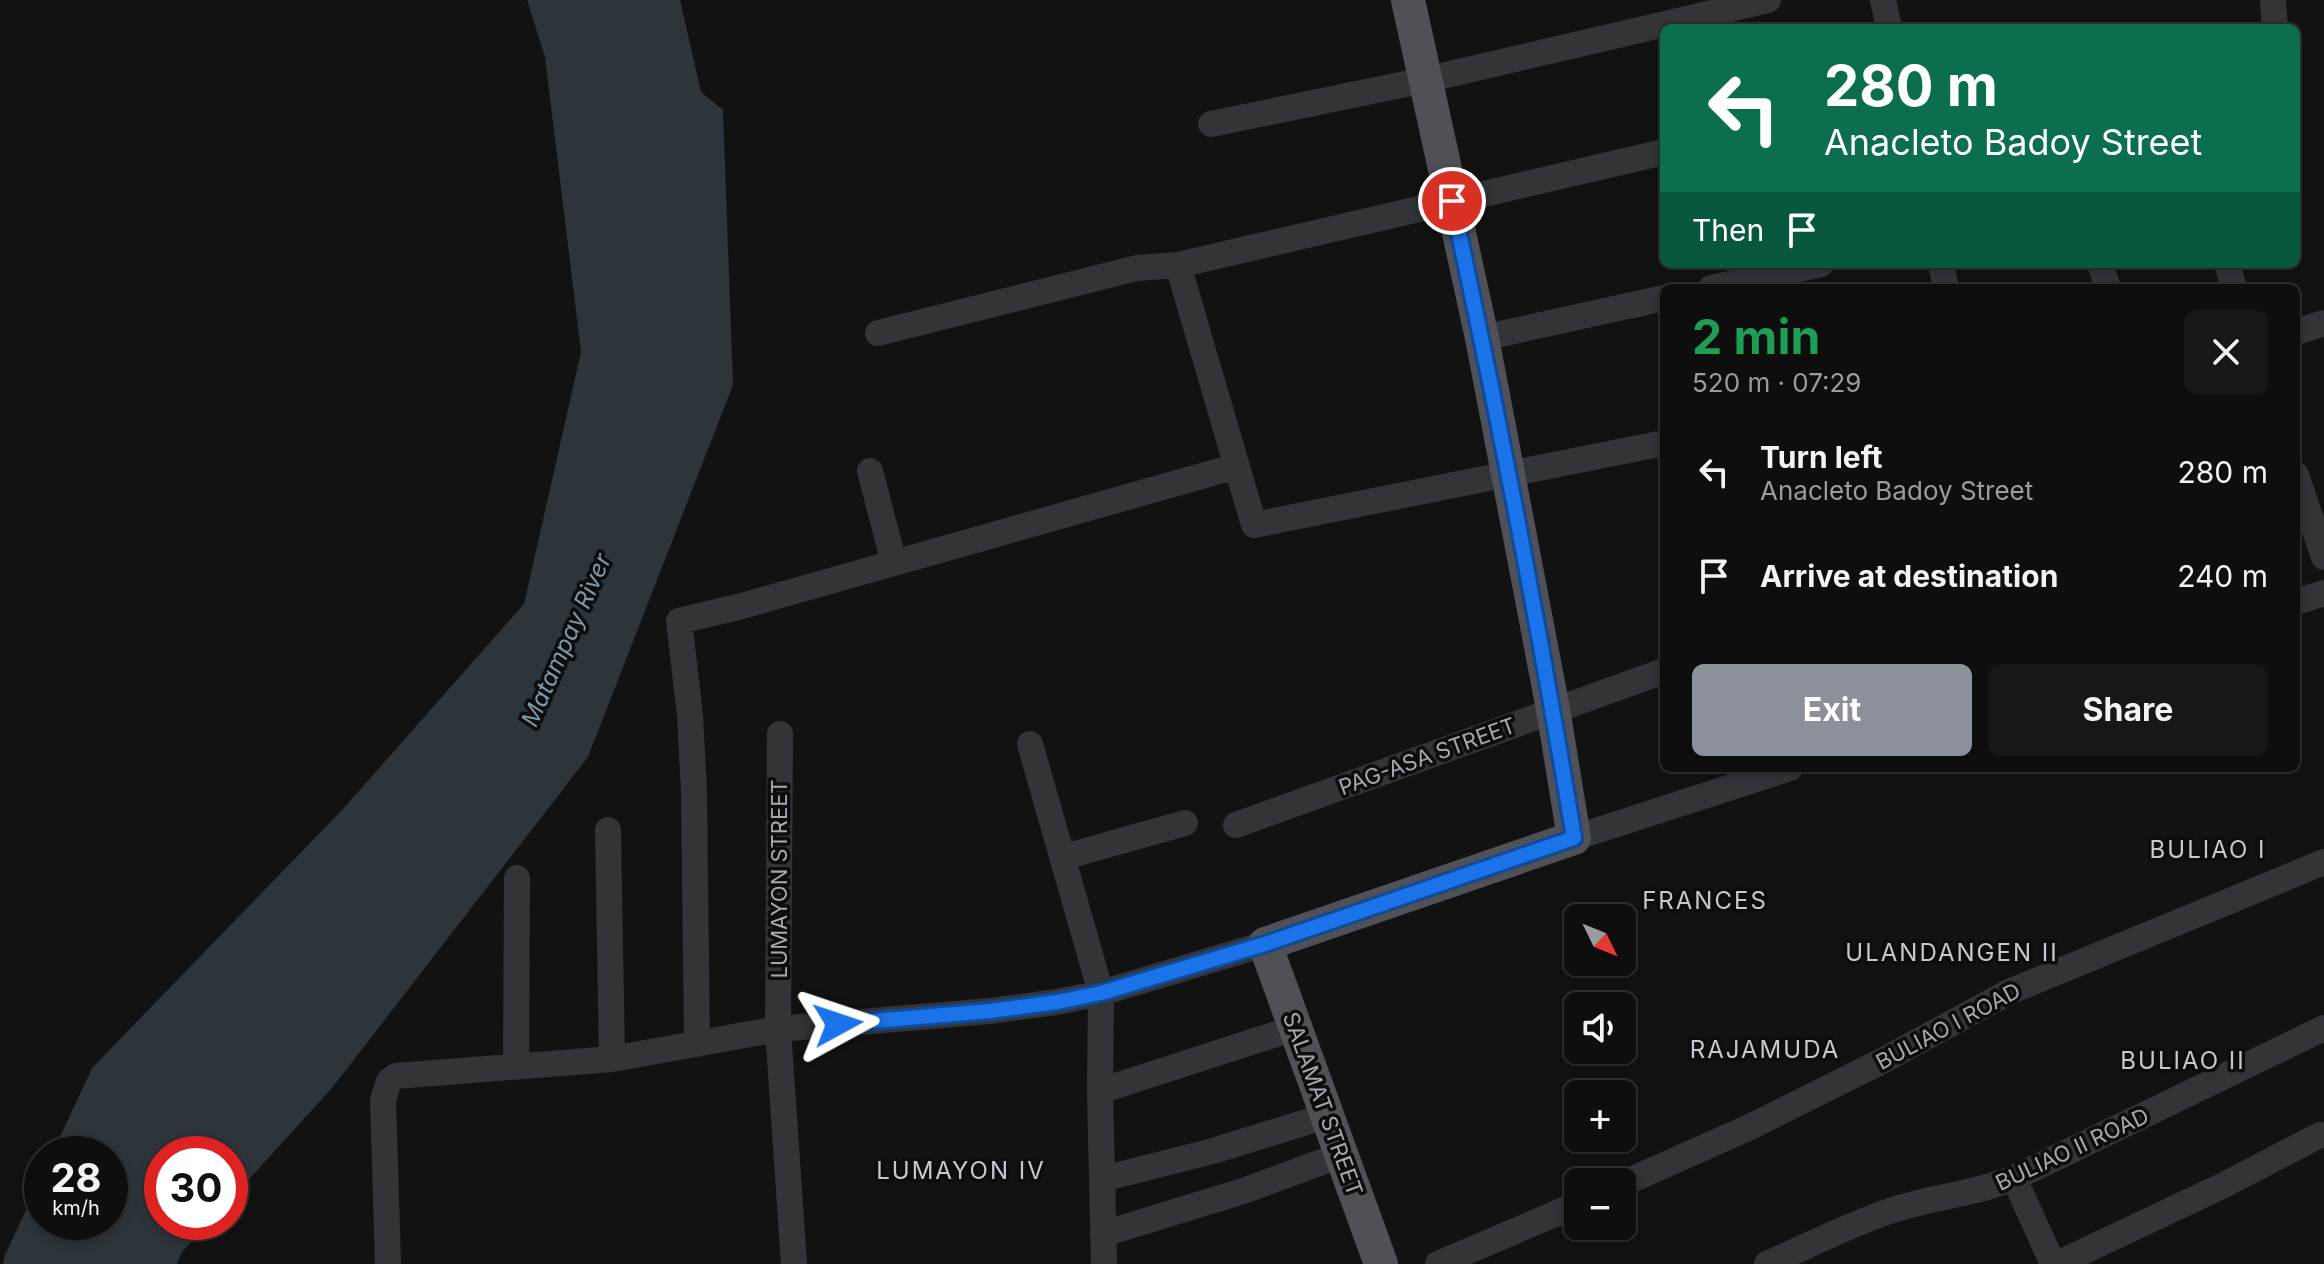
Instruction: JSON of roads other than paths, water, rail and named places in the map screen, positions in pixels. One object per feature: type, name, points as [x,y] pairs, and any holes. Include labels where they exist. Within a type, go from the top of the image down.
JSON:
[{"type":"main road","points":[[1265,944],[1574,838],[1553,709],[1482,338],[1408,0]]},
{"type":"main road","name":"SALAMAT STREET","points":[[1265,944],[1381,1264]]},
{"type":"street","points":[[1665,24],[1768,0]]},
{"type":"street","points":[[1883,0],[1888,24]]},
{"type":"street","points":[[2273,0],[2275,24]]},
{"type":"street","points":[[1211,124],[1425,80],[1660,25]]},
{"type":"street","points":[[878,333],[1137,268],[1178,265],[1660,153]]},
{"type":"street","points":[[1178,265],[1254,525],[1660,444]]},
{"type":"street","points":[[1729,284],[1803,268]]},
{"type":"street","points":[[1482,338],[1660,299]]},
{"type":"street","points":[[2300,331],[2324,323]]},
{"type":"street","points":[[697,1044],[693,768],[679,621],[1237,466]]},
{"type":"street","points":[[870,471],[894,563]]},
{"type":"street","points":[[2300,487],[2324,557]]},
{"type":"street","points":[[2300,601],[2324,593]]},
{"type":"street","name":"PAG-ASA STREET","points":[[1236,825],[1660,672]]},
{"type":"street","name":"LUMAYON STREET","points":[[780,734],[778,1029],[794,1264]]},
{"type":"street","points":[[1030,744],[1101,993],[1104,1264]]},
{"type":"street","points":[[1574,838],[1778,772]]},
{"type":"street","points":[[1064,857],[1185,823]]},
{"type":"street","points":[[608,830],[612,1059]]},
{"type":"street","name":"BULIAO I ROAD","points":[[1636,1178],[1750,1127],[1869,1068],[2009,992],[2324,862]]},
{"type":"street","points":[[516,1065],[517,878]]},
{"type":"street","points":[[388,1264],[383,1100],[389,1081],[402,1074],[612,1059],[778,1029],[990,1011],[1057,1002],[1101,993],[1265,944]]},
{"type":"street","points":[[1100,1091],[1295,1028]]},
{"type":"street","name":"BULIAO II ROAD","points":[[1767,1264],[1891,1211],[1922,1201],[1973,1192],[2014,1178],[2324,1028]]},
{"type":"street","points":[[1102,1179],[1213,1151],[1326,1116]]},
{"type":"street","points":[[2014,1178],[2055,1264],[2224,1185],[2320,1135]]},
{"type":"street","points":[[1103,1234],[1243,1191],[1341,1155]]},
{"type":"street","points":[[1438,1264],[1564,1210]]},
{"type":"water","name":"Matampay River","points":[[527,0],[680,0],[701,92],[723,110],[733,385],[588,757],[332,1088],[248,1180],[248,1136],[144,1136],[144,1240],[193,1240],[182,1252],[177,1264],[3,1264],[24,1214],[24,1240],[128,1240],[128,1136],[60,1136],[92,1068],[343,809],[524,604],[581,352],[545,57]]},
{"type":"district","name":"BULIAO I","points":[[2208,849]]},
{"type":"district","name":"FRANCES","points":[[1705,900]]},
{"type":"district","name":"ULANDANGEN II","points":[[1952,952]]},
{"type":"district","name":"RAJAMUDA","points":[[1765,1049]]},
{"type":"district","name":"BULIAO II","points":[[2183,1060]]},
{"type":"district","name":"LUMAYON IV","points":[[961,1170]]}]
